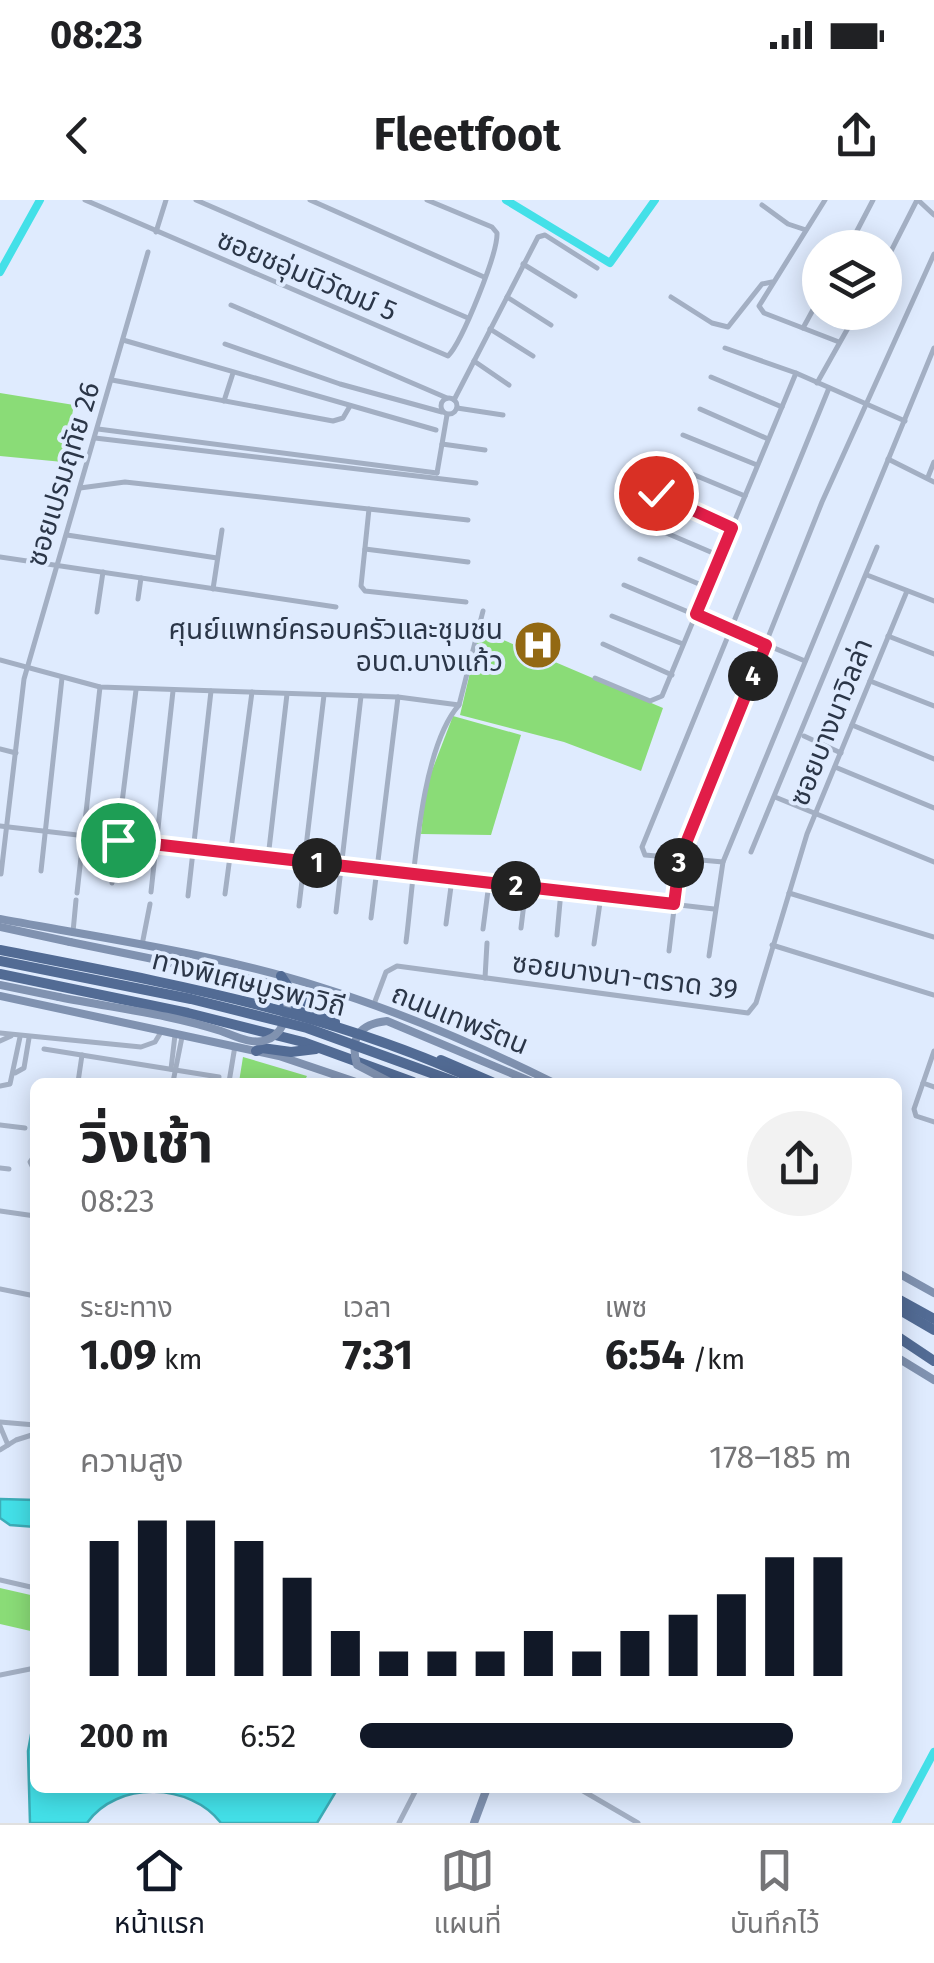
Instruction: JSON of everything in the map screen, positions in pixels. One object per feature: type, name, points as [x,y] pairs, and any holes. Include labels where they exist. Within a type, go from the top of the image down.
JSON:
[{"type":"highway","name":"ถนนเทพรัตน","points":[[0,948],[194,986],[327,1019],[483,1078]]},
{"type":"highway","name":"ทางพิเศษบูรพาวิถี","points":[[0,948],[310,1018],[469,1078]]},
{"type":"highway","points":[[0,967],[322,1049],[401,1078]]},
{"type":"highway","points":[[0,967],[305,1034],[427,1078]]},
{"type":"highway","name":"ทางพิเศษบูรพาวิถี","points":[[0,967],[191,999],[307,1028],[445,1078]]},
{"type":"highway","points":[[281,976],[291,991],[327,1019]]},
{"type":"highway","points":[[256,1051],[322,1049]]},
{"type":"highway","points":[[902,1301],[934,1320]]},
{"type":"highway","points":[[902,1312],[934,1330]]},
{"type":"highway","points":[[902,1339],[934,1359]]},
{"type":"highway","points":[[902,1348],[934,1369]]},
{"type":"main road","name":"ถนนเทพรัตน","points":[[0,918],[71,937],[142,945],[322,987],[498,1056],[544,1078]]},
{"type":"main road","points":[[0,927],[71,937],[265,982],[280,988],[287,1000],[286,1019],[278,1034],[265,1041],[250,1041],[207,1026],[0,985]]},
{"type":"main road","points":[[0,996],[256,1051],[343,1078]]},
{"type":"main road","points":[[383,1078],[357,1064],[353,1050],[358,1034],[370,1023],[388,1021],[523,1078]]},
{"type":"main road","points":[[902,1276],[934,1293]]},
{"type":"main road","points":[[902,1360],[934,1380]]},
{"type":"main road","points":[[474,1823],[485,1793]]},
{"type":"street","name":"ซอยชอุ่มนิวัฒม์ 5","points":[[85,200],[442,356],[452,352],[468,318]]},
{"type":"street","points":[[156,232],[166,200]]},
{"type":"street","points":[[196,200],[468,318],[498,240],[492,228],[427,200]]},
{"type":"street","points":[[310,200],[484,277]]},
{"type":"street","points":[[762,205],[788,224],[806,230],[826,200]]},
{"type":"street","points":[[857,230],[873,200]]},
{"type":"street","points":[[902,231],[918,200],[934,214]]},
{"type":"street","points":[[444,413],[541,234],[597,268]]},
{"type":"street","points":[[802,236],[762,298],[760,310],[802,328]]},
{"type":"street","name":"ซอยเปรมฤทัย 26","points":[[2,874],[3,827],[28,666],[148,252]]},
{"type":"street","points":[[669,951],[680,858],[822,502],[934,254]]},
{"type":"street","points":[[523,264],[575,296]]},
{"type":"street","points":[[671,297],[720,327],[728,327],[762,284],[772,282]]},
{"type":"street","points":[[506,296],[551,325]]},
{"type":"street","points":[[230,304],[453,402],[503,415]]},
{"type":"street","points":[[490,329],[533,356]]},
{"type":"street","points":[[808,330],[839,342]]},
{"type":"street","points":[[817,383],[846,330]]},
{"type":"street","points":[[124,340],[436,430]]},
{"type":"street","points":[[226,344],[340,384],[444,413]]},
{"type":"street","points":[[725,348],[796,373],[905,421]]},
{"type":"street","points":[[709,956],[722,862],[933,352]]},
{"type":"street","points":[[474,362],[510,384]]},
{"type":"street","points":[[224,400],[233,373]]},
{"type":"street","points":[[595,678],[655,702],[662,696],[796,373]]},
{"type":"street","points":[[711,378],[782,407]]},
{"type":"street","points":[[112,380],[334,420],[342,418],[350,406]]},
{"type":"street","points":[[722,862],[645,855],[642,847],[829,388]]},
{"type":"street","points":[[436,477],[442,444],[441,404],[453,402]]},
{"type":"street","points":[[700,409],[768,439]]},
{"type":"street","points":[[98,429],[348,461],[476,484]]},
{"type":"street","points":[[683,435],[757,465]]},
{"type":"street","points":[[154,445],[155,436]]},
{"type":"street","points":[[95,438],[348,470],[436,477]]},
{"type":"street","points":[[198,442],[198,450]]},
{"type":"street","points":[[442,444],[485,450]]},
{"type":"street","points":[[271,460],[273,452]]},
{"type":"street","points":[[888,459],[931,480],[934,462]]},
{"type":"street","points":[[348,461],[348,470]]},
{"type":"street","points":[[668,464],[745,496]]},
{"type":"street","points":[[80,488],[124,482],[468,520]]},
{"type":"street","points":[[656,493],[732,528]]},
{"type":"street","points":[[369,509],[361,586],[364,591],[466,602]]},
{"type":"street","points":[[643,524],[720,556]]},
{"type":"street","points":[[212,589],[222,530]]},
{"type":"street","points":[[66,535],[218,558]]},
{"type":"street","points":[[751,852],[878,547]]},
{"type":"street","points":[[365,548],[468,562]]},
{"type":"street","points":[[0,557],[336,607]]},
{"type":"street","points":[[640,559],[706,587]]},
{"type":"street","points":[[97,612],[102,572]]},
{"type":"street","points":[[867,575],[934,602]]},
{"type":"street","points":[[138,600],[141,578]]},
{"type":"street","points":[[624,585],[805,662]]},
{"type":"street","name":"ซอยบางนาวิลล่า","points":[[796,870],[906,591]]},
{"type":"street","points":[[406,942],[426,786],[450,716],[459,705],[483,611]]},
{"type":"street","points":[[612,616],[683,644]]},
{"type":"street","points":[[888,636],[934,654]]},
{"type":"street","points":[[602,644],[672,675]]},
{"type":"street","points":[[0,660],[100,687],[398,696],[459,705]]},
{"type":"street","points":[[41,870],[62,678]]},
{"type":"street","points":[[870,681],[934,706]]},
{"type":"street","points":[[71,937],[100,687]]},
{"type":"street","points":[[112,883],[136,690]]},
{"type":"street","points":[[151,892],[174,691]]},
{"type":"street","points":[[188,896],[212,691]]},
{"type":"street","points":[[225,894],[252,692]]},
{"type":"street","points":[[268,858],[287,694]]},
{"type":"street","points":[[299,906],[324,695]]},
{"type":"street","points":[[336,912],[360,696]]},
{"type":"street","points":[[371,918],[398,696]]},
{"type":"street","points":[[852,725],[934,758]]},
{"type":"street","points":[[804,736],[840,752]]},
{"type":"street","points":[[0,749],[16,753]]},
{"type":"street","points":[[834,766],[934,808]]},
{"type":"street","points":[[775,797],[934,862]]},
{"type":"street","points":[[3,827],[714,909]]},
{"type":"street","name":"ซอยบางนา-ตราด 39","points":[[373,1007],[390,968],[744,1014],[756,1003],[796,870]]},
{"type":"street","points":[[446,924],[452,879]]},
{"type":"street","points":[[483,930],[490,883]]},
{"type":"street","points":[[520,928],[526,888]]},
{"type":"street","points":[[557,935],[561,891]]},
{"type":"street","points":[[788,893],[934,938]]},
{"type":"street","points":[[594,944],[601,896]]},
{"type":"street","points":[[142,945],[150,904]]},
{"type":"street","points":[[485,978],[487,943]]},
{"type":"street","points":[[772,946],[934,995]]},
{"type":"street","points":[[0,1033],[142,1047],[155,1042],[162,1030]]},
{"type":"street","points":[[174,1074],[179,1033]]},
{"type":"street","points":[[0,1041],[11,1036]]},
{"type":"street","points":[[0,1086],[8,1086],[20,1037]]},
{"type":"street","points":[[12,1074],[24,1068],[29,1038]]},
{"type":"street","points":[[230,1078],[235,1046]]},
{"type":"street","points":[[44,1049],[174,1074],[218,1077]]},
{"type":"street","points":[[934,1051],[914,1113],[934,1122]]},
{"type":"street","points":[[79,1078],[82,1055]]},
{"type":"street","points":[[923,1083],[934,1087]]},
{"type":"street","points":[[0,1126],[26,1128]]},
{"type":"street","points":[[0,1168],[10,1169]]},
{"type":"street","points":[[0,1210],[30,1215]]},
{"type":"street","points":[[0,1289],[30,1295]]},
{"type":"street","points":[[8,1445],[0,1424],[30,1425]]},
{"type":"street","points":[[0,1450],[30,1436]]},
{"type":"street","points":[[0,1580],[30,1587]]},
{"type":"street","points":[[0,1676],[30,1669]]},
{"type":"street","points":[[399,1823],[414,1793]]},
{"type":"street","points":[[587,1793],[638,1823]]},
{"type":"green space","points":[[0,393],[74,405],[63,462],[0,456]]},
{"type":"green space","points":[[480,630],[663,708],[641,771],[564,742],[460,715]]},
{"type":"green space","points":[[453,716],[521,735],[491,835],[421,834],[426,786]]},
{"type":"green space","points":[[243,1057],[307,1076],[306,1078],[240,1078]]},
{"type":"green space","points":[[0,1588],[30,1595],[30,1631],[0,1624]]},
{"type":"water","points":[[0,1499],[30,1500],[30,1527],[10,1525],[0,1518]]},
{"type":"water","points":[[30,1740],[30,1793],[144,1793],[116,1799],[87,1823],[30,1823],[28,1751]]},
{"type":"water","points":[[164,1793],[335,1793],[317,1823],[221,1823],[192,1800]]},
{"type":"waterway","points":[[0,272],[40,200]]},
{"type":"waterway","points":[[506,200],[610,263],[655,200]]},
{"type":"waterway","points":[[896,1823],[934,1752]]},
{"type":"place","name":"ศุนย์แพทย์ครอบครัวและชุมชน อบต.บางแก้ว","points":[[538,645]]},
{"type":"route","points":[[118,840],[674,904],[680,858],[766,645],[696,614],[732,528],[656,493]]}]
